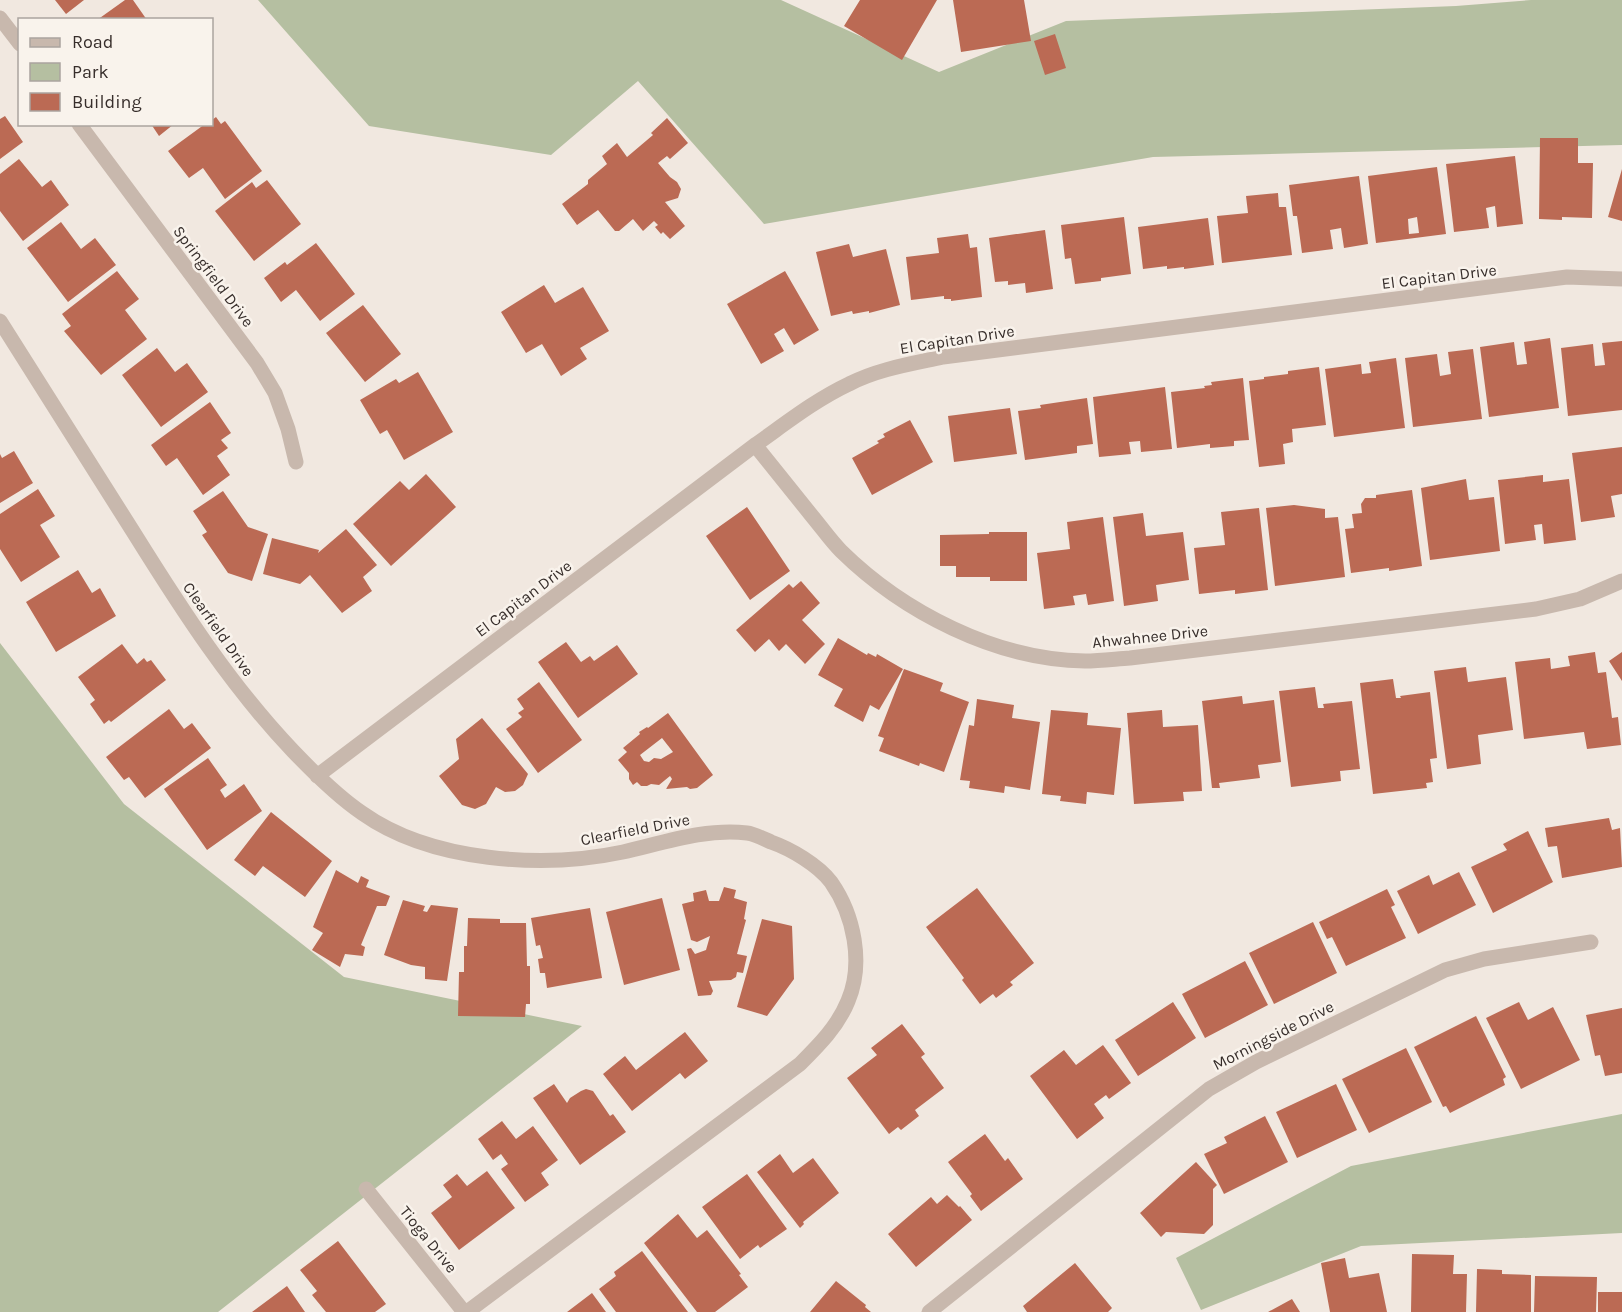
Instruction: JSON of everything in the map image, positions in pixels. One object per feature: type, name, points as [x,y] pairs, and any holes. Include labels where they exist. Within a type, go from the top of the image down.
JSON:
[{"type":"street","points":[[0,18],[18,42]]},
{"type":"street","name":"Springfield Drive","points":[[80,126],[257,363],[275,393],[288,429],[296,462]]},
{"type":"street","name":"El Capitan Drive","points":[[317,776],[755,445],[805,409],[849,383],[893,367],[943,357],[1568,277],[1622,279]]},
{"type":"street","name":"Clearfield Drive","points":[[0,321],[193,626],[230,678],[270,728],[317,776],[363,814],[405,837],[452,851],[508,859],[566,860],[619,853],[706,833],[749,833],[794,850],[830,880],[849,918],[857,959],[848,1001],[828,1035],[800,1064],[466,1312]]},
{"type":"street","name":"Ahwahnee Drive","points":[[755,445],[839,549],[871,579],[911,607],[954,628],[999,647],[1045,657],[1084,661],[1130,658],[1536,609],[1580,598],[1622,581]]},
{"type":"street","name":"Morningside Drive","points":[[929,1312],[1209,1089],[1256,1062],[1445,970],[1484,959],[1591,942]]},
{"type":"street","name":"Tioga Drive","points":[[366,1189],[466,1312]]},
{"type":"green space","points":[[258,0],[781,0],[939,72],[1066,21],[1456,6],[1531,0],[1622,0],[1622,145],[1153,157],[764,224],[638,81],[551,155],[369,126]]},
{"type":"green space","points":[[0,643],[124,804],[344,977],[582,1026],[218,1312],[0,1312]]},
{"type":"green space","points":[[1622,1114],[1622,1233],[1361,1246],[1201,1310],[1176,1258],[1351,1166]]},
{"type":"building","points":[[55,0],[84,0],[66,14]]},
{"type":"building","points":[[125,0],[133,0],[146,18],[100,18]]},
{"type":"building","points":[[860,0],[937,0],[902,60],[844,26]]},
{"type":"building","points":[[953,0],[1024,0],[1031,41],[961,52]]},
{"type":"building","points":[[1055,34],[1066,68],[1045,75],[1034,41]]},
{"type":"building","points":[[5,116],[23,142],[0,159],[0,119]]},
{"type":"building","points":[[216,117],[221,124],[225,121],[262,171],[225,199],[203,168],[189,178],[168,151],[202,126],[213,126],[213,119]]},
{"type":"building","points":[[667,118],[688,143],[670,159],[667,156],[658,163],[681,189],[678,198],[665,202],[685,226],[670,239],[663,232],[661,234],[655,227],[658,225],[654,221],[643,231],[633,219],[619,231],[615,231],[598,210],[577,225],[562,204],[588,184],[588,180],[607,164],[602,156],[617,143],[627,157],[653,135],[651,133]]},
{"type":"building","points":[[152,126],[172,126],[159,136]]},
{"type":"building","points":[[1540,138],[1578,138],[1578,163],[1593,163],[1592,218],[1539,219]]},
{"type":"building","points":[[1515,156],[1523,224],[1497,227],[1495,206],[1486,208],[1489,228],[1454,232],[1446,164]]},
{"type":"building","points":[[19,159],[42,187],[51,180],[69,205],[23,241],[0,211],[0,174]]},
{"type":"building","points":[[1437,167],[1446,234],[1376,243],[1368,176]],"holes":[[[1417,217],[1419,233],[1409,234],[1408,219]]]},
{"type":"building","points":[[1622,169],[1622,221],[1608,217]]},
{"type":"building","points":[[1359,176],[1368,244],[1344,248],[1341,228],[1330,230],[1333,249],[1302,253],[1297,216],[1293,216],[1289,185]]},
{"type":"building","points":[[267,180],[301,224],[254,261],[215,211],[252,182],[256,188]]},
{"type":"building","points":[[1278,193],[1279,207],[1286,207],[1292,255],[1222,263],[1217,216],[1248,213],[1246,196]]},
{"type":"building","points":[[1124,217],[1131,274],[1075,284],[1071,258],[1065,259],[1061,225]]},
{"type":"building","points":[[1208,218],[1214,265],[1184,269],[1184,267],[1167,269],[1167,266],[1143,269],[1138,227]]},
{"type":"building","points":[[61,222],[81,249],[95,238],[116,265],[68,302],[27,248]]},
{"type":"building","points":[[1045,230],[1053,289],[1026,293],[1025,283],[1008,285],[1008,281],[995,282],[989,238]]},
{"type":"building","points":[[968,234],[970,248],[977,247],[982,297],[951,301],[951,299],[944,299],[944,296],[911,300],[906,257],[939,253],[937,238]]},
{"type":"building","points":[[316,243],[355,294],[320,321],[296,290],[281,302],[264,278],[285,262],[287,265]]},
{"type":"building","points":[[849,244],[853,257],[886,249],[900,305],[869,313],[869,311],[853,314],[852,311],[831,316],[816,252]]},
{"type":"building","points":[[117,271],[139,299],[125,310],[147,339],[101,375],[64,331],[71,326],[62,314]]},
{"type":"building","points":[[785,271],[819,330],[794,345],[784,328],[774,334],[784,351],[761,364],[727,304]]},
{"type":"building","points":[[544,285],[555,303],[583,287],[609,331],[580,348],[587,359],[561,376],[542,344],[526,353],[501,312]]},
{"type":"building","points":[[363,305],[401,354],[365,382],[326,333]]},
{"type":"building","points":[[1550,338],[1559,408],[1489,417],[1480,347],[1514,342],[1517,365],[1527,364],[1524,342]]},
{"type":"building","points":[[1622,341],[1622,410],[1568,416],[1561,348],[1593,344],[1595,366],[1605,365],[1602,343]]},
{"type":"building","points":[[157,348],[175,372],[187,363],[208,392],[161,427],[122,375]]},
{"type":"building","points":[[1473,349],[1482,419],[1413,427],[1405,358],[1437,354],[1440,376],[1451,374],[1448,352]]},
{"type":"building","points":[[1396,358],[1405,428],[1334,437],[1325,369],[1361,364],[1362,374],[1371,373],[1369,362]]},
{"type":"building","points":[[1319,367],[1326,425],[1292,429],[1293,442],[1283,444],[1285,464],[1259,467],[1249,381],[1288,374],[1288,371]]},
{"type":"building","points":[[418,372],[453,432],[404,460],[387,430],[380,434],[360,400],[396,379],[399,383]]},
{"type":"building","points":[[1243,378],[1249,440],[1234,441],[1234,446],[1210,448],[1210,444],[1177,448],[1171,392],[1205,388],[1204,386],[1212,385],[1211,382]]},
{"type":"building","points":[[1165,387],[1172,449],[1141,452],[1140,441],[1129,442],[1131,454],[1099,457],[1093,397]]},
{"type":"building","points":[[1087,398],[1093,444],[1077,446],[1077,453],[1025,460],[1018,411],[1041,408],[1040,405]]},
{"type":"building","points":[[210,402],[231,433],[221,440],[228,448],[217,456],[230,475],[203,495],[177,458],[166,466],[151,445]]},
{"type":"building","points":[[1010,408],[1017,454],[954,462],[948,416]]},
{"type":"building","points":[[910,420],[933,462],[872,495],[852,458],[879,443],[877,441],[885,437],[883,434]]},
{"type":"building","points":[[1622,447],[1622,494],[1611,496],[1615,517],[1581,522],[1572,453]]},
{"type":"building","points":[[14,451],[33,483],[0,503],[0,454],[2,458]]},
{"type":"building","points":[[426,474],[456,507],[391,566],[353,524],[400,481],[409,490]]},
{"type":"building","points":[[1543,475],[1543,482],[1569,479],[1576,540],[1544,544],[1542,524],[1534,525],[1536,540],[1505,544],[1498,480]]},
{"type":"building","points":[[1466,479],[1469,500],[1494,497],[1500,551],[1430,560],[1421,488]]},
{"type":"building","points":[[38,489],[55,516],[40,525],[60,557],[21,582],[0,549],[0,514]]},
{"type":"building","points":[[1412,490],[1422,566],[1351,573],[1345,529],[1354,528],[1352,514],[1362,513],[1361,504],[1365,498],[1376,498],[1376,495]]},
{"type":"building","points":[[223,491],[248,527],[268,534],[252,581],[228,573],[202,535],[207,532],[193,511]]},
{"type":"building","points":[[1294,505],[1325,509],[1325,518],[1338,517],[1345,577],[1275,586],[1266,508]]},
{"type":"building","points":[[747,507],[790,571],[750,600],[706,536]]},
{"type":"building","points":[[1259,508],[1268,590],[1235,594],[1235,590],[1199,594],[1194,548],[1225,545],[1221,512]]},
{"type":"building","points":[[1143,513],[1146,536],[1183,532],[1189,580],[1156,585],[1158,601],[1124,606],[1113,517]]},
{"type":"building","points":[[1103,517],[1114,601],[1088,605],[1086,594],[1073,596],[1075,605],[1044,609],[1037,553],[1070,549],[1067,522]]},
{"type":"building","points":[[346,529],[377,565],[363,577],[372,591],[342,613],[310,575],[300,584],[263,574],[272,538],[319,550],[318,553]]},
{"type":"building","points":[[989,532],[1027,532],[1027,581],[990,581],[990,577],[956,577],[956,566],[940,566],[940,535],[989,534]]},
{"type":"building","points":[[78,570],[92,593],[100,588],[116,616],[56,652],[26,602]]},
{"type":"building","points":[[801,581],[820,603],[802,620],[825,644],[805,664],[786,644],[779,651],[769,639],[755,652],[736,630],[789,584],[793,588]]},
{"type":"building","points":[[838,638],[867,655],[868,653],[876,657],[877,654],[903,669],[879,710],[870,705],[863,722],[834,706],[843,689],[818,675]]},
{"type":"building","points":[[566,642],[581,662],[590,656],[594,661],[617,645],[638,674],[578,718],[538,662]]},
{"type":"building","points":[[122,644],[137,664],[144,658],[147,662],[151,660],[166,680],[111,722],[109,720],[104,724],[90,704],[95,700],[78,677]]},
{"type":"building","points":[[1595,652],[1598,673],[1606,672],[1612,718],[1618,717],[1621,745],[1587,749],[1584,732],[1524,739],[1515,662],[1550,658],[1551,669],[1570,666],[1568,656]]},
{"type":"building","points":[[1622,652],[1622,681],[1609,661]]},
{"type":"building","points":[[1466,667],[1468,682],[1506,677],[1513,730],[1478,735],[1481,764],[1447,769],[1434,671]]},
{"type":"building","points":[[904,669],[943,683],[940,691],[969,702],[944,772],[920,763],[919,766],[879,751],[884,738],[878,736]]},
{"type":"building","points":[[1393,679],[1396,698],[1430,692],[1437,758],[1430,759],[1433,782],[1426,783],[1427,788],[1373,794],[1360,683]]},
{"type":"building","points":[[539,682],[582,740],[538,773],[506,729],[522,717],[518,713],[524,709],[517,699]]},
{"type":"building","points":[[1315,687],[1318,708],[1324,708],[1323,704],[1352,701],[1360,769],[1340,771],[1341,781],[1291,787],[1279,691]]},
{"type":"building","points":[[1242,696],[1243,704],[1274,700],[1281,762],[1258,765],[1260,778],[1219,783],[1220,788],[1212,788],[1202,701]]},
{"type":"building","points":[[977,699],[1014,705],[1012,718],[1040,722],[1030,790],[1005,786],[1004,793],[969,788],[970,781],[960,780],[969,725],[974,726]]},
{"type":"building","points":[[169,709],[184,729],[192,723],[211,748],[145,798],[129,777],[124,780],[106,757]]},
{"type":"building","points":[[1051,710],[1088,713],[1087,725],[1121,728],[1114,795],[1087,792],[1086,804],[1060,801],[1061,796],[1042,794]]},
{"type":"building","points":[[1162,710],[1163,727],[1198,725],[1202,791],[1183,792],[1184,801],[1134,804],[1127,713]]},
{"type":"building","points":[[668,713],[713,775],[697,788],[690,789],[687,787],[666,789],[672,779],[670,776],[659,785],[641,786],[637,782],[633,785],[629,779],[629,773],[618,760],[627,752],[623,748],[640,734],[639,732]],"holes":[[[662,738],[673,752],[661,759],[654,758],[649,762],[644,761],[640,755]]]},
{"type":"building","points":[[482,718],[528,774],[523,785],[515,791],[505,792],[496,787],[486,804],[475,809],[462,805],[439,776],[459,759],[456,739]]},
{"type":"building","points":[[208,758],[227,785],[220,790],[225,798],[244,784],[262,811],[207,850],[164,789]]},
{"type":"building","points":[[271,812],[332,861],[305,897],[263,866],[255,876],[234,860]]},
{"type":"building","points":[[1609,818],[1612,830],[1620,828],[1622,867],[1562,878],[1557,846],[1548,847],[1545,828]]},
{"type":"building","points":[[1528,831],[1553,882],[1493,913],[1471,867],[1507,850],[1503,844]]},
{"type":"building","points":[[336,870],[358,883],[361,876],[369,880],[366,887],[390,896],[386,906],[377,906],[361,945],[365,947],[363,956],[345,954],[340,967],[312,950],[323,933],[313,927]]},
{"type":"building","points":[[1459,872],[1476,905],[1418,934],[1397,891],[1429,875],[1433,885]]},
{"type":"building","points":[[724,887],[736,890],[734,898],[747,902],[744,919],[746,920],[737,954],[747,956],[743,973],[737,972],[736,977],[731,980],[709,981],[713,991],[711,995],[698,996],[687,949],[691,948],[695,954],[706,950],[710,936],[697,942],[691,940],[682,904],[694,901],[693,893],[706,890],[709,901],[719,901]]},
{"type":"building","points":[[977,888],[1034,963],[1010,982],[1013,985],[996,998],[993,994],[980,1004],[962,980],[964,978],[926,927]]},
{"type":"building","points":[[1387,889],[1395,905],[1391,907],[1406,938],[1346,966],[1332,937],[1327,939],[1319,922]]},
{"type":"building","points":[[662,898],[680,970],[624,985],[606,912]]},
{"type":"building","points":[[403,900],[425,906],[423,911],[427,912],[431,905],[458,908],[447,981],[425,979],[425,967],[411,965],[384,955]]},
{"type":"building","points":[[590,908],[602,978],[547,988],[545,973],[540,973],[538,959],[543,958],[540,945],[536,946],[531,918]]},
{"type":"building","points":[[468,918],[500,919],[500,923],[526,923],[527,966],[530,966],[530,1004],[526,1004],[525,1017],[458,1016],[459,972],[464,972],[464,946],[467,946]]},
{"type":"building","points":[[762,919],[792,926],[794,979],[767,1016],[737,1007]]},
{"type":"building","points":[[1313,922],[1337,973],[1274,1004],[1249,953]]},
{"type":"building","points":[[1245,961],[1268,1005],[1205,1038],[1182,994]]},
{"type":"building","points":[[1173,1002],[1196,1038],[1138,1076],[1115,1040]]},
{"type":"building","points":[[1519,1002],[1528,1020],[1553,1007],[1580,1060],[1521,1089],[1486,1018]]},
{"type":"building","points":[[1622,1008],[1622,1073],[1605,1076],[1600,1055],[1595,1056],[1586,1015]]},
{"type":"building","points":[[1476,1016],[1506,1077],[1503,1079],[1505,1085],[1450,1113],[1446,1106],[1443,1107],[1414,1047]]},
{"type":"building","points":[[902,1024],[925,1054],[921,1057],[944,1088],[915,1110],[919,1116],[901,1130],[898,1127],[889,1134],[847,1078],[877,1055],[871,1048]]},
{"type":"building","points":[[685,1032],[708,1061],[685,1079],[680,1073],[632,1111],[603,1074],[625,1056],[636,1070]]},
{"type":"building","points":[[1103,1045],[1131,1083],[1109,1099],[1106,1095],[1094,1104],[1104,1118],[1077,1139],[1030,1076],[1064,1050],[1076,1065]]},
{"type":"building","points":[[1406,1048],[1432,1102],[1369,1133],[1342,1079]]},
{"type":"building","points":[[554,1084],[567,1103],[570,1098],[581,1091],[586,1089],[593,1091],[610,1116],[613,1114],[626,1132],[580,1165],[533,1098]]},
{"type":"building","points":[[1336,1084],[1357,1130],[1297,1158],[1276,1112]]},
{"type":"building","points":[[1265,1116],[1288,1162],[1224,1194],[1204,1154],[1227,1143],[1224,1137]]},
{"type":"building","points":[[502,1121],[516,1139],[533,1126],[558,1160],[541,1173],[549,1185],[525,1202],[501,1169],[508,1164],[501,1154],[493,1160],[478,1139]]},
{"type":"building","points":[[985,1134],[1005,1161],[1008,1158],[1023,1179],[981,1211],[970,1196],[972,1194],[948,1162]]},
{"type":"building","points":[[780,1154],[793,1173],[813,1158],[839,1193],[803,1222],[800,1228],[757,1172]]},
{"type":"building","points":[[1196,1162],[1217,1185],[1213,1189],[1213,1225],[1204,1234],[1166,1232],[1161,1237],[1140,1213]]},
{"type":"building","points":[[487,1171],[515,1208],[459,1250],[431,1213],[452,1197],[443,1185],[457,1174],[467,1186]]},
{"type":"building","points":[[747,1174],[787,1229],[760,1248],[758,1245],[740,1259],[702,1207]]},
{"type":"building","points":[[947,1195],[972,1220],[916,1267],[888,1234],[931,1197],[937,1204]]},
{"type":"building","points":[[678,1214],[697,1238],[707,1230],[741,1274],[739,1275],[748,1287],[715,1312],[697,1312],[644,1243]]},
{"type":"building","points":[[338,1241],[386,1304],[375,1312],[326,1312],[312,1295],[317,1291],[300,1270]]},
{"type":"building","points":[[642,1251],[688,1312],[616,1312],[599,1289],[616,1276],[614,1272]]},
{"type":"building","points":[[1412,1254],[1454,1255],[1453,1274],[1467,1274],[1466,1312],[1411,1312]]},
{"type":"building","points":[[1345,1258],[1349,1278],[1379,1273],[1387,1312],[1330,1312],[1321,1263]]},
{"type":"building","points":[[1075,1263],[1112,1308],[1108,1312],[1027,1312],[1023,1306]]},
{"type":"building","points":[[1477,1269],[1502,1270],[1502,1274],[1531,1275],[1531,1312],[1476,1312]]},
{"type":"building","points":[[1535,1276],[1597,1277],[1596,1312],[1534,1312]]},
{"type":"building","points":[[836,1281],[866,1305],[865,1307],[871,1312],[810,1312]]},
{"type":"building","points":[[287,1286],[305,1312],[252,1312]]},
{"type":"building","points":[[1598,1292],[1622,1292],[1622,1312],[1598,1312]]},
{"type":"building","points":[[592,1293],[606,1312],[567,1312]]},
{"type":"building","points":[[1292,1299],[1300,1312],[1268,1312]]}]
